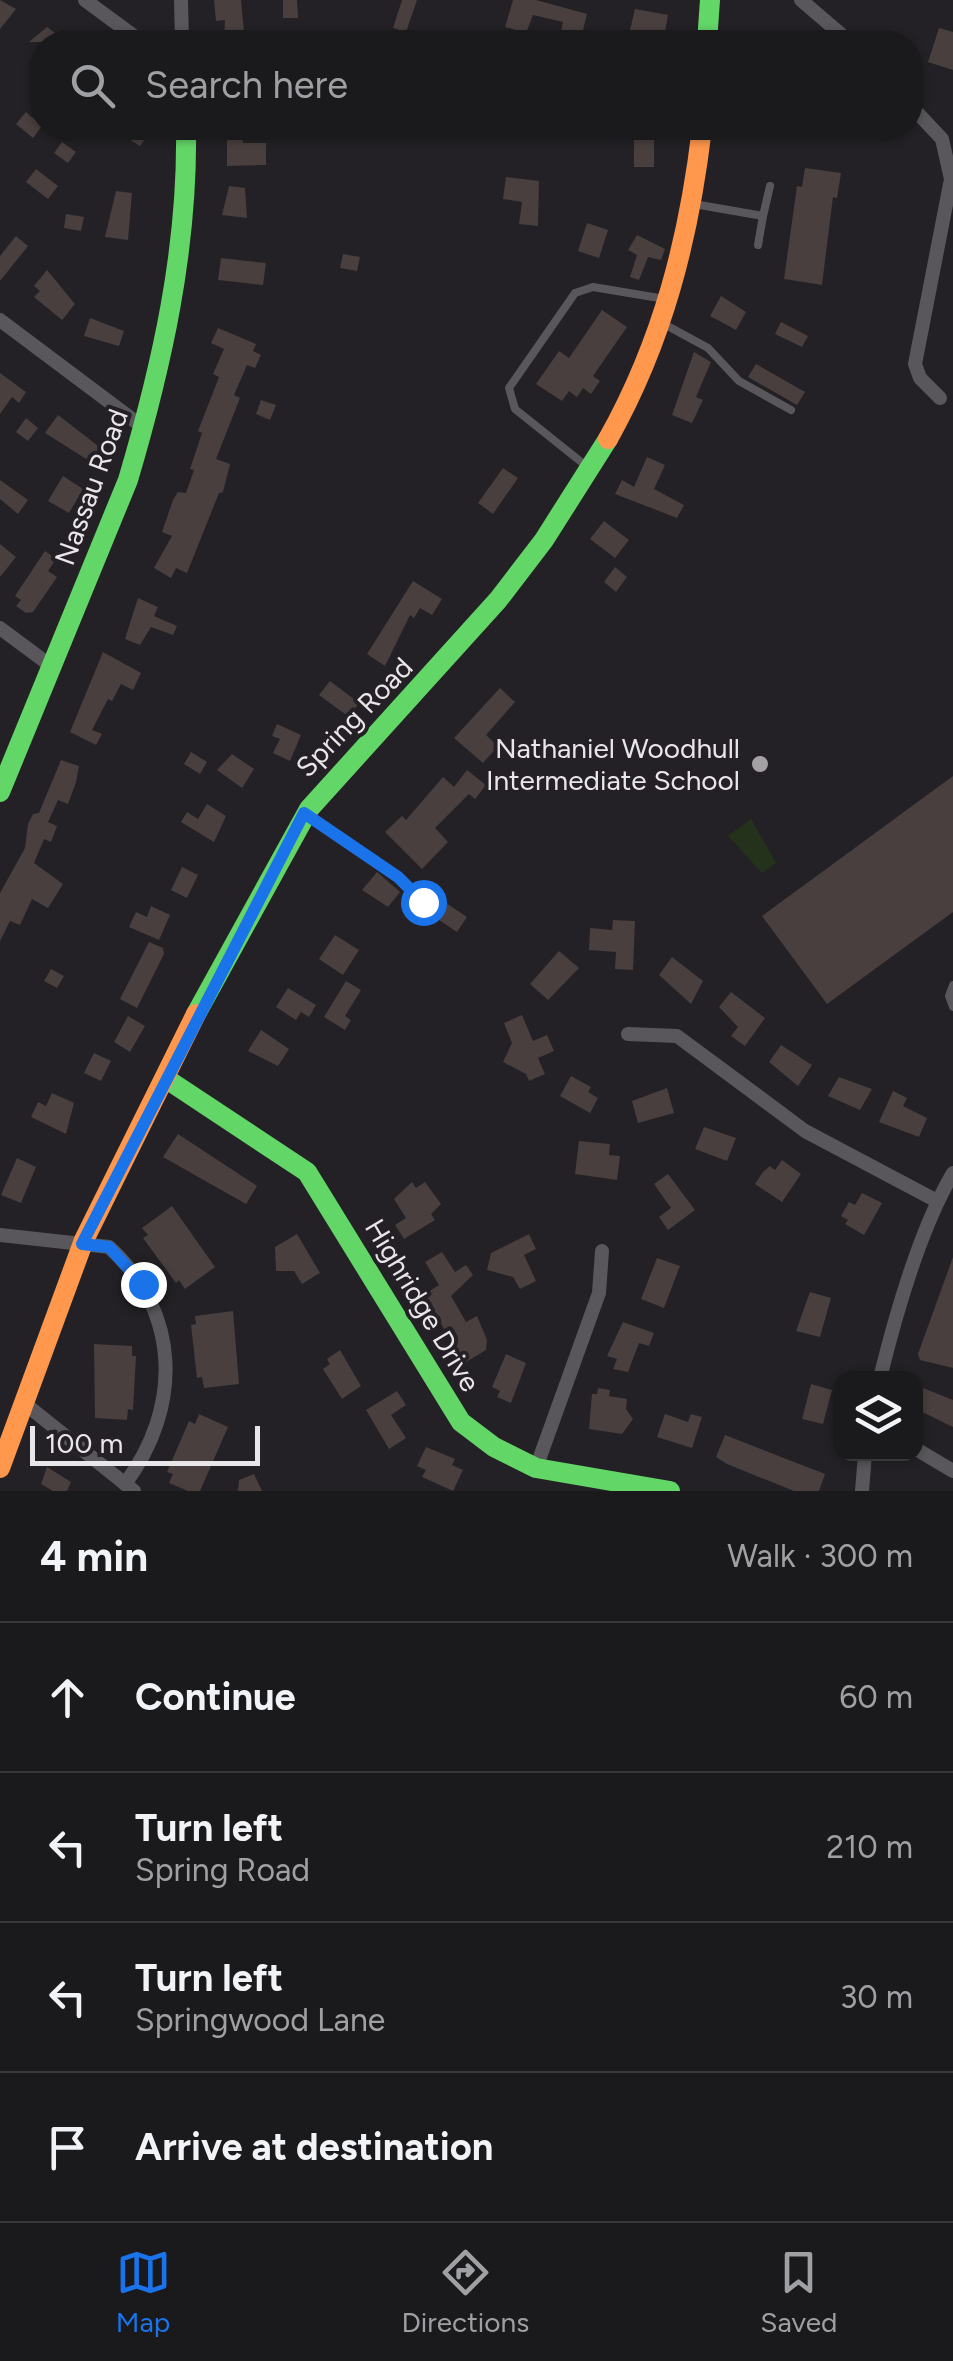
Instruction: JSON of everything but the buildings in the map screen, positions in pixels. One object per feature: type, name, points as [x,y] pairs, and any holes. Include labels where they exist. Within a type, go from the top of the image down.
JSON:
[{"type":"main road","points":[[708,30],[710,0]]},
{"type":"main road","name":"Nassau Road","points":[[0,792],[128,480],[144,428],[184,211],[186,140]]},
{"type":"main road","name":"Spring Road","points":[[0,1468],[29,1407],[82,1244],[164,1078],[304,813],[318,792],[414,695],[509,587],[620,420],[672,300],[694,204],[701,140]]},
{"type":"main road","name":"Highridge Drive","points":[[164,1078],[307,1172],[461,1422],[494,1447],[536,1468],[670,1491]]},
{"type":"street","points":[[85,0],[126,30]]},
{"type":"street","points":[[181,0],[182,30]]},
{"type":"street","points":[[801,0],[836,30]]},
{"type":"street","points":[[923,119],[942,140],[951,178],[915,364],[920,378],[940,398]]},
{"type":"street","points":[[0,320],[144,428]]},
{"type":"street","points":[[0,628],[52,666]]},
{"type":"street","points":[[628,1034],[677,1036],[804,1131],[937,1201]]},
{"type":"street","points":[[882,1371],[893,1324],[937,1201],[953,1173]]},
{"type":"street","points":[[0,1236],[109,1247],[126,1263],[155,1308],[166,1350],[166,1402],[156,1436],[130,1487],[29,1407]]},
{"type":"street","points":[[536,1468],[599,1293],[602,1251]]},
{"type":"street","points":[[923,1453],[953,1470]]},
{"type":"street","points":[[862,1491],[864,1461]]},
{"type":"lane","points":[[758,245],[770,186]]},
{"type":"lane","points":[[694,204],[763,216]]},
{"type":"lane","points":[[590,469],[516,409],[508,388],[575,294],[593,287],[672,300]]},
{"type":"lane","points":[[663,324],[708,348],[739,381],[791,410]]},
{"type":"lane","points":[[304,813],[398,877],[423,902]]},
{"type":"lane","points":[[953,986],[948,996],[953,1007]]},
{"type":"green space","points":[[751,819],[776,863],[762,873],[728,836]]},
{"type":"traffic: fast","points":[[708,30],[710,0]]},
{"type":"traffic: fast","points":[[0,792],[128,480],[170,306],[183,218],[186,140]]},
{"type":"traffic: fast","points":[[196,1014],[309,809],[498,600],[544,540],[608,439]]},
{"type":"traffic: fast","points":[[165,1078],[307,1172],[461,1422],[494,1447],[536,1468],[670,1491]]},
{"type":"traffic: slow","points":[[608,439],[644,365],[671,288],[690,209],[700,140]]},
{"type":"traffic: slow","points":[[0,1468],[84,1240],[196,1014]]},
{"type":"place","name":"Nathaniel Woodhull Intermediate School","points":[[760,764]]},
{"type":"route","points":[[143,1284],[109,1247],[82,1244],[164,1078],[304,813],[398,877],[423,902]]}]
